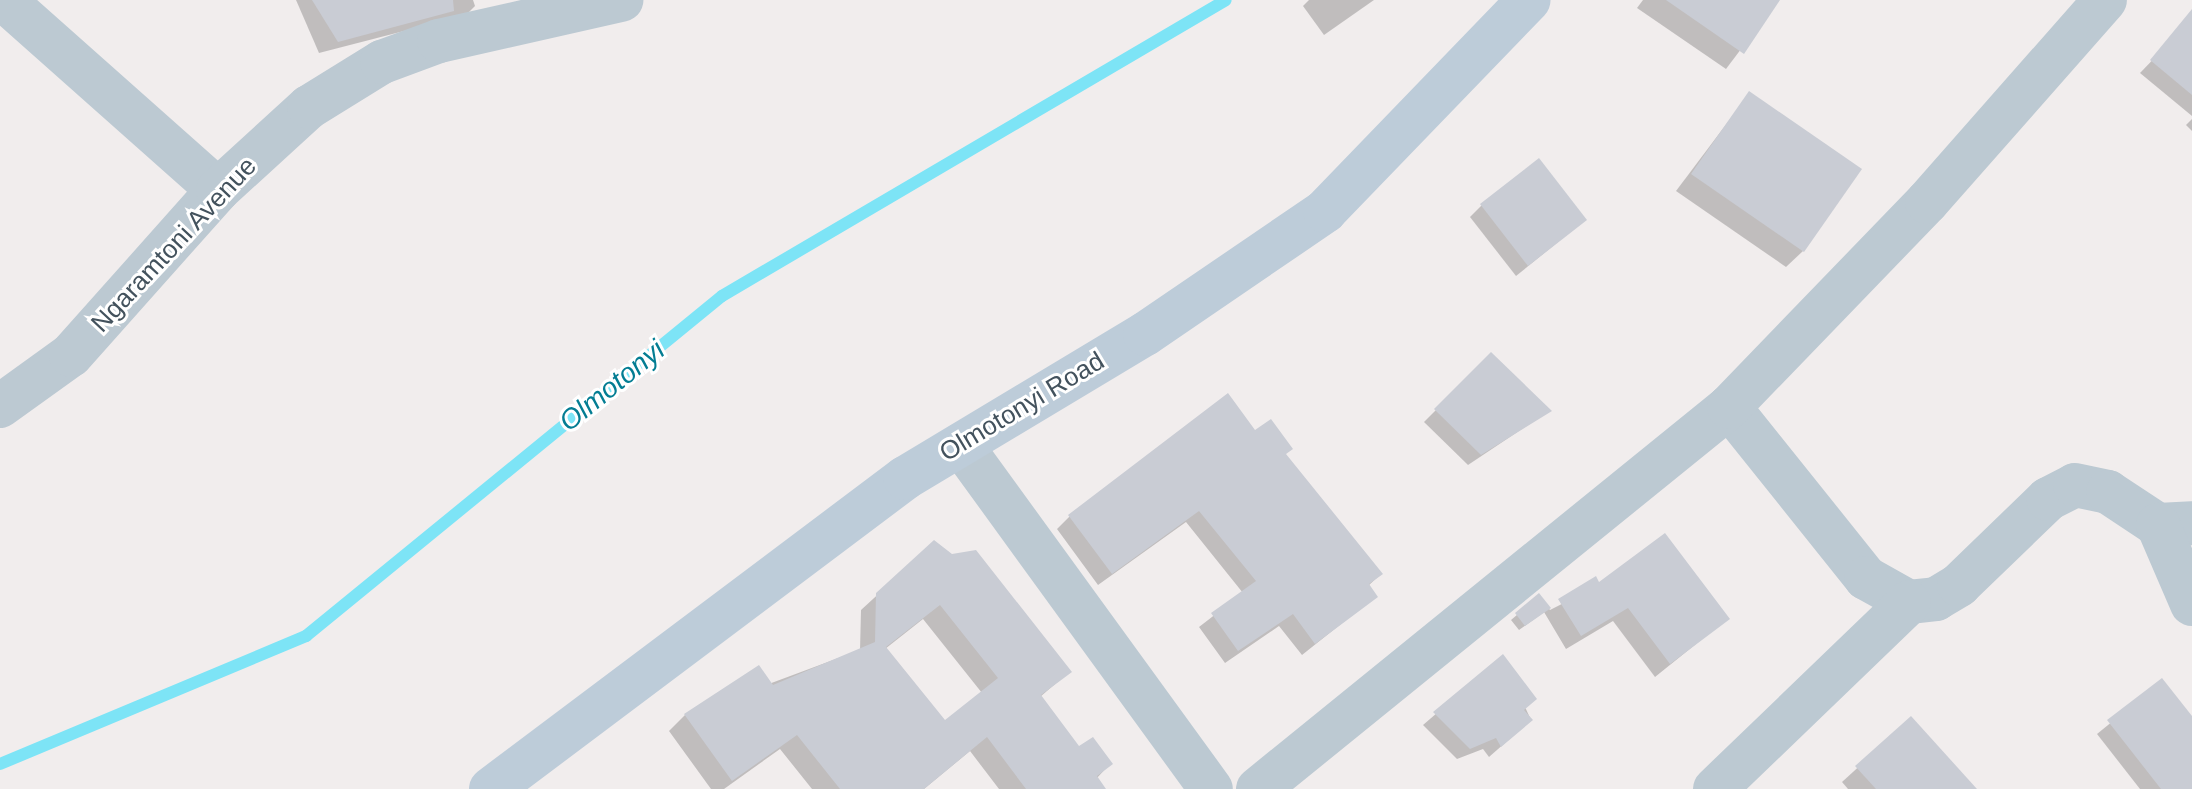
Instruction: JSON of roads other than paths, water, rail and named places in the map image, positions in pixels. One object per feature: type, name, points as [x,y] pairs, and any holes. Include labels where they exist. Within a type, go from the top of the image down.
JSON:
[{"type":"street","points":[[4,0],[218,190]]},
{"type":"street","name":"Ngaramtoni Avenue","points":[[0,406],[71,355],[218,190],[309,107],[382,62],[621,0]]},
{"type":"street","name":"Olmotonyi Road","points":[[491,789],[905,478],[1145,334],[1325,211],[1529,0]]},
{"type":"street","points":[[1258,789],[1729,407],[1927,202],[2105,0]]},
{"type":"street","points":[[1729,407],[1866,578],[1909,602],[1936,599],[1959,585],[2048,499],[2075,485],[2108,492],[2175,524],[2192,604]]},
{"type":"street","points":[[961,445],[1211,789]]},
{"type":"street","points":[[1715,789],[1909,602]]},
{"type":"waterway","name":"Olmotonyi","points":[[0,764],[306,636],[722,296],[1226,0]]}]
